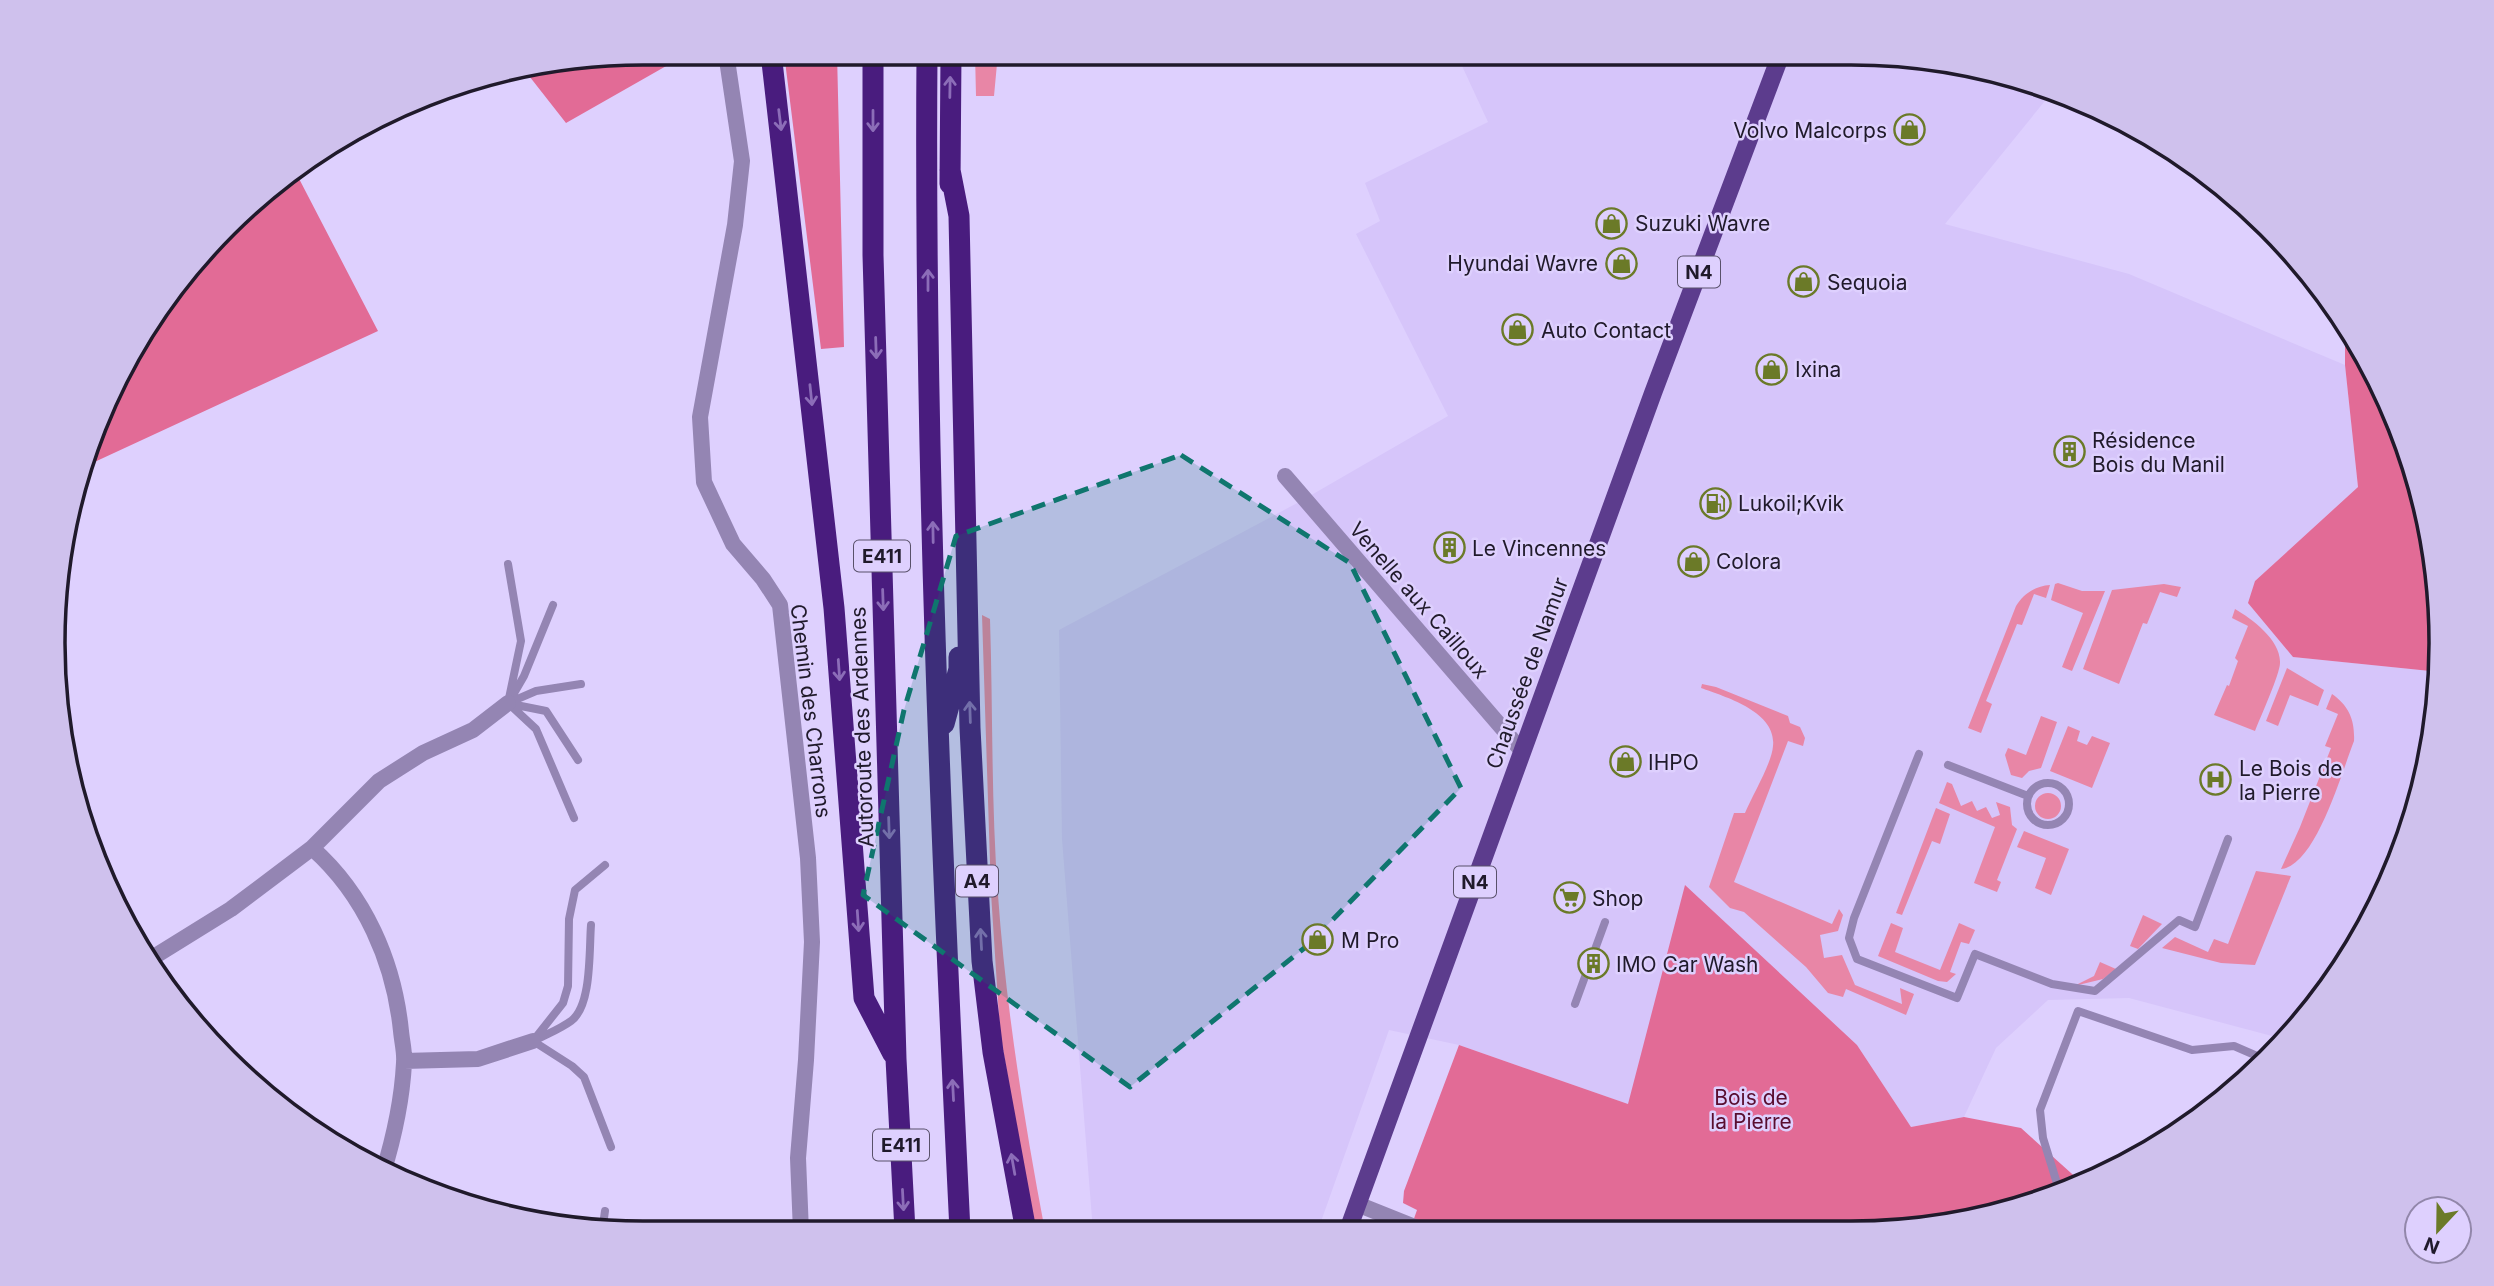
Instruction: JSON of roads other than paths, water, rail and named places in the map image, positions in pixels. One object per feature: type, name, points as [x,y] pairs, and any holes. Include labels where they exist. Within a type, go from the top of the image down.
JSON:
[{"type":"highway","points":[[772,65],[834,608],[864,998],[896,1059]]},
{"type":"highway","name":"Autoroute des Ardennes","points":[[873,65],[873,255],[896,1059],[904,1221]]},
{"type":"highway","name":"E411","points":[[927,65],[928,293],[938,746],[960,1221]]},
{"type":"highway","points":[[938,746],[959,669],[950,170],[951,65]]},
{"type":"highway","name":"A4","points":[[950,170],[959,216],[970,728],[982,961],[993,1052],[1024,1221]]},
{"type":"main road","name":"Chaussée de Namur","points":[[1351,1221],[1653,393],[1778,65]]},
{"type":"street","name":"Chemin des Charrons","points":[[728,65],[742,162],[735,225],[701,417],[704,482],[733,544],[763,579],[780,605],[808,858],[812,942],[798,1158],[801,1221]]},
{"type":"street","name":"Venelle aux Cailloux","points":[[1285,477],[1522,751]]},
{"type":"street","points":[[157,955],[231,909],[312,848],[379,781],[423,753],[473,730],[508,703]]},
{"type":"street","points":[[312,848],[341,876],[368,919],[384,954],[400,1013],[404,1061],[395,1135],[387,1162]]},
{"type":"street","points":[[404,1061],[478,1059],[533,1041]]},
{"type":"street","points":[[1357,1204],[1400,1221]]},
{"type":"lane","points":[[508,564],[521,641],[508,703]]},
{"type":"lane","points":[[508,703],[524,676],[553,605]]},
{"type":"lane","points":[[508,703],[536,691],[581,684]]},
{"type":"lane","points":[[508,703],[546,711],[578,760]]},
{"type":"lane","points":[[508,703],[536,729],[574,818]]},
{"type":"lane","points":[[1919,754],[1849,938],[1857,959],[1956,998],[1975,954],[2052,984],[2095,991],[2179,920],[2195,927],[2228,839]]},
{"type":"lane","points":[[1948,765],[2028,796]]},
{"type":"lane","points":[[2040,784],[2054,784],[2066,792],[2068,812],[2064,818],[2052,825],[2039,824],[2029,814],[2028,796],[2040,784]]},
{"type":"lane","points":[[533,1041],[563,1003],[568,986],[569,919],[575,890],[605,865]]},
{"type":"lane","points":[[1575,1004],[1605,922]]},
{"type":"lane","points":[[533,1041],[572,1021],[581,1010],[587,984],[591,925]]},
{"type":"lane","points":[[2057,1183],[2043,1138],[2040,1110],[2078,1011],[2192,1050],[2234,1046],[2256,1056]]},
{"type":"lane","points":[[533,1041],[584,1077],[611,1147]]},
{"type":"lane","points":[[603,1220],[604,1211]]},
{"type":"place","name":"Volvo Malcorps","points":[[1910,130]]},
{"type":"place","name":"Suzuki Wavre","points":[[1612,223]]},
{"type":"place","name":"Hyundai Wavre","points":[[1621,263]]},
{"type":"place","name":"Sequoia","points":[[1804,282]]},
{"type":"place","name":"Auto Contact","points":[[1518,330]]},
{"type":"place","name":"Ixina","points":[[1772,369]]},
{"type":"place","name":"Résidence Bois du Manil","points":[[2069,452]]},
{"type":"place","name":"Lukoil;Kvik","points":[[1715,503]]},
{"type":"place","name":"Le Vincennes","points":[[1449,548]]},
{"type":"place","name":"Colora","points":[[1693,561]]},
{"type":"place","name":"IHPO","points":[[1625,762]]},
{"type":"place","name":"Le Bois de la Pierre","points":[[2216,780]]},
{"type":"place","name":"Shop","points":[[1569,898]]},
{"type":"place","name":"M Pro","points":[[1318,940]]},
{"type":"place","name":"IMO Car Wash","points":[[1593,964]]},
{"type":"park label","name":"Bois de la Pierre","points":[[1751,1109]]}]
